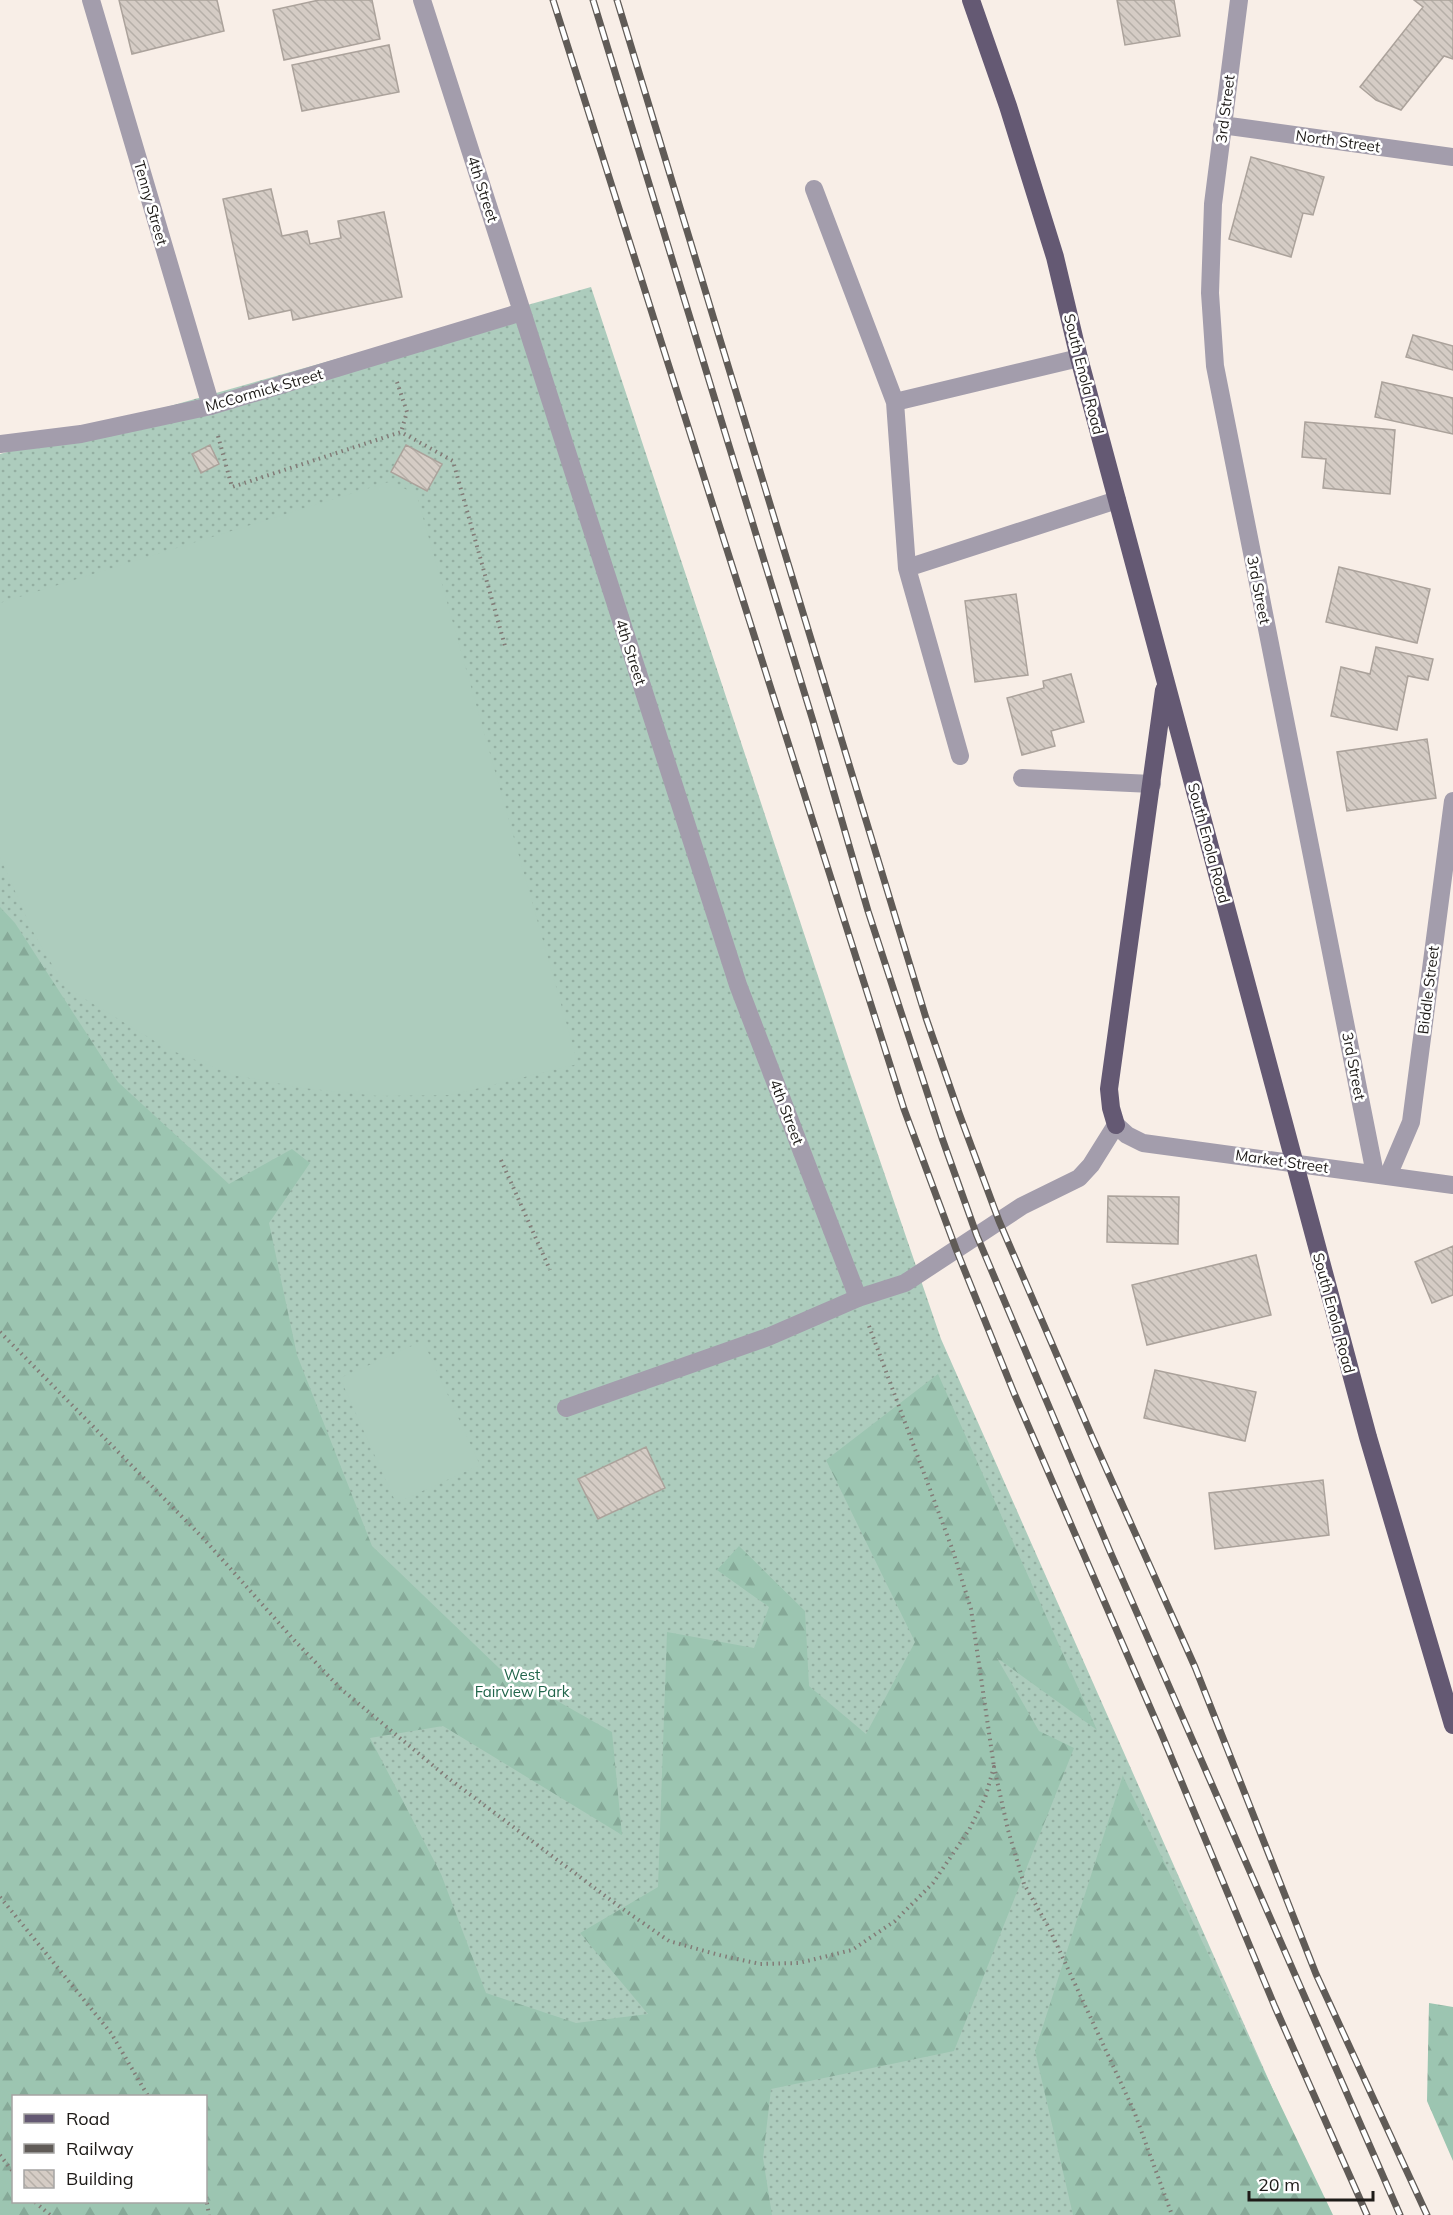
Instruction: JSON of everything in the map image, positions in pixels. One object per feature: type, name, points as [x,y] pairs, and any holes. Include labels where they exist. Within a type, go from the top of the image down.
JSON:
[{"type":"main road","name":"South Enola Road","points":[[971,0],[1008,106],[1055,257],[1079,358],[1368,1437],[1453,1725]]},
{"type":"main road","points":[[1116,1125],[1109,1089],[1165,682]]},
{"type":"main road","name":"South Enola Road","points":[[1443,1688],[1453,1709]]},
{"type":"street","name":"Tenny Street","points":[[91,0],[211,406]]},
{"type":"street","name":"4th Street","points":[[422,0],[738,985],[858,1298]]},
{"type":"street","name":"3rd Street","points":[[1239,0],[1213,204],[1210,293],[1215,366],[1382,1175]]},
{"type":"street","name":"North Street","points":[[1222,125],[1453,157]]},
{"type":"street","points":[[814,189],[895,402],[907,568],[960,756]]},
{"type":"street","name":"McCormick Street","points":[[0,444],[81,434],[211,406],[522,312]]},
{"type":"street","points":[[895,402],[1079,358]]},
{"type":"street","points":[[907,568],[1117,500]]},
{"type":"street","points":[[1022,778],[1152,784]]},
{"type":"street","name":"Biddle Street","points":[[1382,1175],[1411,1122],[1453,801]]},
{"type":"street","points":[[566,1408],[768,1337],[858,1298],[905,1283],[1022,1206],[1078,1178],[1091,1165],[1116,1125]]},
{"type":"street","name":"Market Street","points":[[1116,1125],[1127,1136],[1143,1143],[1453,1185]]},
{"type":"path","points":[[388,352],[407,412],[401,432]]},
{"type":"path","points":[[211,406],[232,487],[401,432],[453,461],[505,646]]},
{"type":"path","points":[[501,1160],[550,1270]]},
{"type":"path","points":[[858,1298],[953,1551],[971,1609],[994,1767],[1008,1830],[1024,1884],[1049,1928],[1134,2111],[1172,2215]]},
{"type":"path","points":[[0,1332],[204,1539],[341,1689],[448,1778],[669,1941],[760,1964],[799,1963],[852,1950],[895,1921],[933,1883],[969,1830],[985,1798],[994,1767]]},
{"type":"path","points":[[0,1897],[111,2033],[147,2095]]},
{"type":"path","points":[[0,2155],[12,2170]]},
{"type":"path","points":[[36,2203],[50,2215]]},
{"type":"green space","name":"West Fairview Park","points":[[591,287],[849,1070],[941,1339],[1297,2144],[1326,2215],[0,2215],[0,454]]},
{"type":"green space","points":[[392,481],[417,496],[578,1064],[451,1095],[378,1096],[303,1088],[233,1075],[168,1049],[65,987],[32,930],[0,857],[0,603]]},
{"type":"green space","points":[[0,907],[15,923],[118,1082],[229,1184],[292,1149],[310,1163],[269,1223],[297,1355],[372,1546],[499,1668],[612,1732],[622,1835],[443,1726],[370,1738],[441,1874],[486,1993],[576,2023],[648,2014],[580,1933],[658,1887],[667,1632],[754,1648],[769,1607],[717,1570],[739,1546],[805,1611],[809,1686],[866,1734],[915,1642],[826,1460],[938,1374],[1097,1730],[997,1658],[1039,1731],[1074,1748],[954,2051],[771,2089],[763,2158],[772,2215],[0,2215]]},
{"type":"green space","points":[[423,1341],[480,1465],[396,1503],[340,1378]]},
{"type":"green space","points":[[1123,1775],[1333,2215],[1073,2215],[1035,2051]]},
{"type":"green space","points":[[1429,2003],[1453,2007],[1453,2161],[1427,2101]]},
{"type":"building","points":[[119,0],[217,0],[224,31],[132,54]]},
{"type":"building","points":[[319,0],[372,0],[380,39],[284,60],[273,10]]},
{"type":"building","points":[[1117,0],[1174,0],[1180,36],[1125,45]]},
{"type":"building","points":[[1414,0],[1453,0],[1453,59],[1444,56],[1401,110],[1376,100],[1360,87],[1423,7]]},
{"type":"building","points":[[389,45],[399,92],[302,111],[292,65]]},
{"type":"building","points":[[1251,157],[1324,177],[1313,215],[1303,213],[1291,257],[1229,239]]},
{"type":"building","points":[[271,189],[282,236],[307,231],[310,244],[341,238],[338,221],[384,212],[402,297],[293,320],[291,310],[249,319],[223,199]]},
{"type":"building","points":[[1413,335],[1453,346],[1453,370],[1406,357]]},
{"type":"building","points":[[1382,382],[1453,398],[1453,434],[1375,417]]},
{"type":"building","points":[[1305,422],[1395,430],[1390,494],[1323,488],[1326,459],[1302,457]]},
{"type":"building","points":[[210,445],[219,464],[201,473],[192,454]]},
{"type":"building","points":[[406,445],[442,464],[427,491],[391,472]]},
{"type":"building","points":[[1339,567],[1430,589],[1417,643],[1326,622]]},
{"type":"building","points":[[1016,594],[1028,675],[975,682],[965,601]]},
{"type":"building","points":[[1376,647],[1433,659],[1428,680],[1408,676],[1397,730],[1331,716],[1341,667],[1370,674]]},
{"type":"building","points":[[1071,674],[1084,722],[1051,731],[1055,746],[1022,755],[1007,698],[1044,688],[1043,681]]},
{"type":"building","points":[[1427,739],[1436,798],[1347,811],[1337,752]]},
{"type":"building","points":[[1108,1196],[1179,1197],[1178,1244],[1107,1242]]},
{"type":"building","points":[[1453,1246],[1453,1295],[1432,1303],[1415,1262]]},
{"type":"building","points":[[1256,1255],[1271,1315],[1147,1345],[1132,1285]]},
{"type":"building","points":[[1155,1370],[1256,1392],[1245,1441],[1144,1418]]},
{"type":"building","points":[[646,1447],[665,1488],[598,1519],[578,1479]]},
{"type":"building","points":[[1323,1480],[1329,1535],[1215,1549],[1209,1493]]},
{"type":"railway","points":[[553,0],[904,1109],[956,1249],[1014,1393],[1162,1735],[1275,2007],[1367,2215]]},
{"type":"railway","points":[[593,0],[813,721],[868,911],[942,1138],[977,1236],[1109,1549],[1400,2215]]},
{"type":"railway","points":[[617,0],[926,1018],[959,1113],[999,1221],[1195,1667],[1316,1974],[1427,2215]]}]
